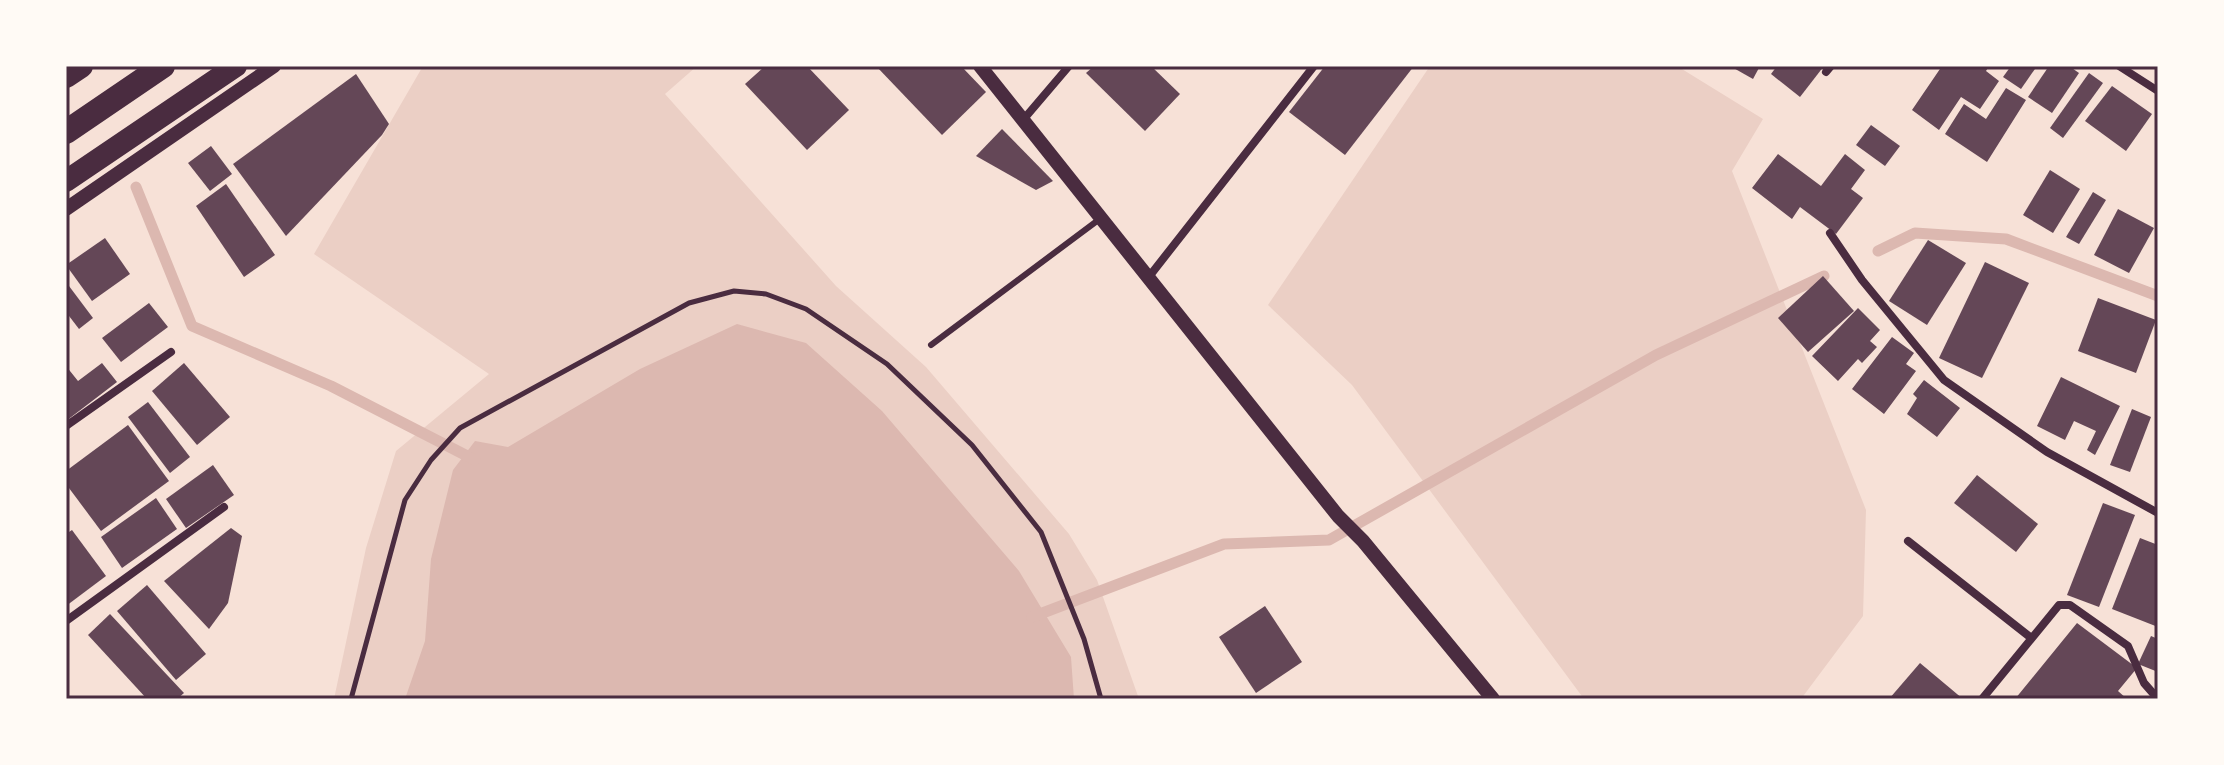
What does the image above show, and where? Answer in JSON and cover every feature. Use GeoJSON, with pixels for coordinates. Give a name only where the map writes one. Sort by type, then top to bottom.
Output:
{"type":"FeatureCollection","features":[{"type":"Feature","properties":{"kind":"highway"},"geometry":{"type":"LineString","coordinates":[[66,76],[81,66]]}},
{"type":"Feature","properties":{"kind":"highway"},"geometry":{"type":"LineString","coordinates":[[66,132],[163,66]]}},
{"type":"Feature","properties":{"kind":"highway"},"geometry":{"type":"LineString","coordinates":[[66,181],[236,66]]}},
{"type":"Feature","properties":{"kind":"street"},"geometry":{"type":"LineString","coordinates":[[66,209],[274,66]]}},
{"type":"Feature","properties":{"kind":"street"},"geometry":{"type":"LineString","coordinates":[[980,66],[1338,516],[1363,541],[1493,699]]}},
{"type":"Feature","properties":{"kind":"street"},"geometry":{"type":"LineString","coordinates":[[1023,120],[1069,66]]}},
{"type":"Feature","properties":{"kind":"street"},"geometry":{"type":"LineString","coordinates":[[1148,278],[1314,66]]}},
{"type":"Feature","properties":{"kind":"street"},"geometry":{"type":"LineString","coordinates":[[2119,66],[2158,91]]}},
{"type":"Feature","properties":{"kind":"street"},"geometry":{"type":"LineString","coordinates":[[1830,233],[1862,280],[1944,380],[2047,452],[2158,513]]}},
{"type":"Feature","properties":{"kind":"street"},"geometry":{"type":"LineString","coordinates":[[66,426],[171,352]]}},
{"type":"Feature","properties":{"kind":"street"},"geometry":{"type":"LineString","coordinates":[[66,621],[224,507]]}},
{"type":"Feature","properties":{"kind":"street"},"geometry":{"type":"LineString","coordinates":[[1908,541],[2030,637]]}},
{"type":"Feature","properties":{"kind":"street"},"geometry":{"type":"LineString","coordinates":[[1982,699],[2059,605],[2070,605],[2128,646],[2144,683],[2158,699]]}},
{"type":"Feature","properties":{"kind":"lane"},"geometry":{"type":"LineString","coordinates":[[931,345],[1101,218]]}},
{"type":"Feature","properties":{"kind":"path"},"geometry":{"type":"LineString","coordinates":[[351,699],[405,500],[435,455],[460,428],[689,303],[734,291],[766,294],[806,309],[887,364],[972,445],[1041,532],[1076,619],[1101,699]]}},
{"type":"Feature","properties":{"kind":"shaded area"},"geometry":{"type":"Polygon","coordinates":[[[423,66],[697,66],[665,94],[836,286],[926,367],[1069,534],[1097,580],[1139,699],[334,699],[366,548],[396,451],[489,374],[314,254],[423,66]]]}},
{"type":"Feature","properties":{"kind":"shaded area"},"geometry":{"type":"Polygon","coordinates":[[[1430,66],[1677,66],[1763,119],[1732,171],[1866,510],[1863,616],[1801,699],[1584,699],[1352,385],[1268,305],[1430,66]]]}},
{"type":"Feature","properties":{"kind":"shaded area"},"geometry":{"type":"Polygon","coordinates":[[[737,324],[806,343],[882,411],[1019,571],[1071,657],[1074,699],[405,699],[425,641],[431,559],[453,470],[475,441],[508,447],[640,369],[737,324]]]}},
{"type":"Feature","properties":{"kind":"building"},"geometry":{"type":"Polygon","coordinates":[[[765,66],[807,66],[849,110],[807,150],[745,84],[765,66]]]}},
{"type":"Feature","properties":{"kind":"building"},"geometry":{"type":"Polygon","coordinates":[[[876,66],[961,66],[986,92],[942,135],[876,66]]]}},
{"type":"Feature","properties":{"kind":"building"},"geometry":{"type":"Polygon","coordinates":[[[1094,66],[1151,66],[1180,94],[1145,131],[1086,73],[1094,66]]]}},
{"type":"Feature","properties":{"kind":"building"},"geometry":{"type":"Polygon","coordinates":[[[1325,66],[1414,66],[1345,155],[1289,112],[1325,66]]]}},
{"type":"Feature","properties":{"kind":"building"},"geometry":{"type":"Polygon","coordinates":[[[1730,66],[1760,66],[1753,79],[1730,66]]]}},
{"type":"Feature","properties":{"kind":"building"},"geometry":{"type":"Polygon","coordinates":[[[1777,66],[1824,66],[1800,97],[1771,74],[1777,66]]]}},
{"type":"Feature","properties":{"kind":"building"},"geometry":{"type":"Polygon","coordinates":[[[1942,66],[1989,66],[1986,71],[1999,81],[1980,109],[1961,97],[1939,130],[1912,110],[1942,66]]]}},
{"type":"Feature","properties":{"kind":"building"},"geometry":{"type":"Polygon","coordinates":[[[2011,66],[2037,66],[2021,89],[2003,77],[2011,66]]]}},
{"type":"Feature","properties":{"kind":"building"},"geometry":{"type":"Polygon","coordinates":[[[2049,66],[2069,66],[2079,73],[2052,113],[2028,97],[2049,66]]]}},
{"type":"Feature","properties":{"kind":"building"},"geometry":{"type":"Polygon","coordinates":[[[2089,73],[2103,83],[2063,138],[2050,128],[2089,73]]]}},
{"type":"Feature","properties":{"kind":"building"},"geometry":{"type":"Polygon","coordinates":[[[356,74],[389,124],[286,236],[233,164],[356,74]]]}},
{"type":"Feature","properties":{"kind":"building"},"geometry":{"type":"Polygon","coordinates":[[[2112,86],[2152,114],[2126,151],[2085,121],[2112,86]]]}},
{"type":"Feature","properties":{"kind":"building"},"geometry":{"type":"Polygon","coordinates":[[[2006,88],[2026,100],[1987,162],[1945,134],[1964,104],[1986,119],[2006,88]]]}},
{"type":"Feature","properties":{"kind":"building"},"geometry":{"type":"Polygon","coordinates":[[[1871,125],[1900,146],[1885,166],[1856,145],[1871,125]]]}},
{"type":"Feature","properties":{"kind":"building"},"geometry":{"type":"Polygon","coordinates":[[[1002,129],[1053,181],[1036,190],[976,156],[1002,129]]]}},
{"type":"Feature","properties":{"kind":"building"},"geometry":{"type":"Polygon","coordinates":[[[211,146],[232,174],[210,191],[188,163],[211,146]]]}},
{"type":"Feature","properties":{"kind":"building"},"geometry":{"type":"Polygon","coordinates":[[[1778,154],[1821,186],[1845,154],[1865,170],[1851,189],[1863,198],[1836,234],[1800,207],[1792,219],[1752,188],[1778,154]]]}},
{"type":"Feature","properties":{"kind":"building"},"geometry":{"type":"Polygon","coordinates":[[[2050,170],[2080,189],[2053,233],[2023,215],[2050,170]]]}},
{"type":"Feature","properties":{"kind":"building"},"geometry":{"type":"Polygon","coordinates":[[[226,184],[275,255],[244,277],[196,206],[226,184]]]}},
{"type":"Feature","properties":{"kind":"building"},"geometry":{"type":"Polygon","coordinates":[[[2093,192],[2106,200],[2079,244],[2066,237],[2093,192]]]}},
{"type":"Feature","properties":{"kind":"building"},"geometry":{"type":"Polygon","coordinates":[[[2118,209],[2154,228],[2129,273],[2094,255],[2118,209]]]}},
{"type":"Feature","properties":{"kind":"building"},"geometry":{"type":"Polygon","coordinates":[[[105,238],[130,274],[92,301],[66,265],[105,238]]]}},
{"type":"Feature","properties":{"kind":"building"},"geometry":{"type":"Polygon","coordinates":[[[1928,240],[1966,263],[1927,325],[1889,301],[1928,240]]]}},
{"type":"Feature","properties":{"kind":"building"},"geometry":{"type":"Polygon","coordinates":[[[1985,262],[2029,283],[1982,378],[1939,358],[1985,262]]]}},
{"type":"Feature","properties":{"kind":"building"},"geometry":{"type":"Polygon","coordinates":[[[1823,276],[1854,311],[1808,352],[1778,318],[1823,276]]]}},
{"type":"Feature","properties":{"kind":"building"},"geometry":{"type":"Polygon","coordinates":[[[66,282],[93,318],[79,329],[66,312],[66,282]]]}},
{"type":"Feature","properties":{"kind":"building"},"geometry":{"type":"Polygon","coordinates":[[[2098,298],[2156,320],[2136,373],[2078,351],[2098,298]]]}},
{"type":"Feature","properties":{"kind":"building"},"geometry":{"type":"Polygon","coordinates":[[[149,303],[168,327],[121,362],[102,338],[149,303]]]}},
{"type":"Feature","properties":{"kind":"building"},"geometry":{"type":"Polygon","coordinates":[[[1858,308],[1880,330],[1870,341],[1877,347],[1862,363],[1858,359],[1838,381],[1812,356],[1858,308]]]}},
{"type":"Feature","properties":{"kind":"building"},"geometry":{"type":"Polygon","coordinates":[[[1892,337],[1914,353],[1906,364],[1916,371],[1884,414],[1852,389],[1892,337]]]}},
{"type":"Feature","properties":{"kind":"building"},"geometry":{"type":"Polygon","coordinates":[[[102,363],[117,382],[66,421],[66,366],[78,381],[102,363]]]}},
{"type":"Feature","properties":{"kind":"building"},"geometry":{"type":"Polygon","coordinates":[[[184,363],[230,417],[197,445],[152,391],[184,363]]]}},
{"type":"Feature","properties":{"kind":"building"},"geometry":{"type":"Polygon","coordinates":[[[2061,377],[2120,406],[2095,455],[2087,450],[2096,431],[2074,421],[2065,440],[2037,426],[2061,377]]]}},
{"type":"Feature","properties":{"kind":"building"},"geometry":{"type":"Polygon","coordinates":[[[1924,380],[1960,408],[1937,437],[1907,414],[1917,398],[1913,394],[1924,380]]]}},
{"type":"Feature","properties":{"kind":"building"},"geometry":{"type":"Polygon","coordinates":[[[148,402],[190,457],[170,473],[128,417],[148,402]]]}},
{"type":"Feature","properties":{"kind":"building"},"geometry":{"type":"Polygon","coordinates":[[[2132,409],[2151,417],[2130,472],[2110,465],[2132,409]]]}},
{"type":"Feature","properties":{"kind":"building"},"geometry":{"type":"Polygon","coordinates":[[[128,425],[169,481],[101,531],[66,484],[66,471],[128,425]]]}},
{"type":"Feature","properties":{"kind":"building"},"geometry":{"type":"Polygon","coordinates":[[[213,465],[234,495],[186,528],[166,499],[213,465]]]}},
{"type":"Feature","properties":{"kind":"building"},"geometry":{"type":"Polygon","coordinates":[[[1977,475],[2038,524],[2016,552],[1954,503],[1977,475]]]}},
{"type":"Feature","properties":{"kind":"building"},"geometry":{"type":"Polygon","coordinates":[[[156,498],[177,529],[122,568],[101,537],[156,498]]]}},
{"type":"Feature","properties":{"kind":"building"},"geometry":{"type":"Polygon","coordinates":[[[2103,503],[2135,515],[2099,607],[2067,595],[2103,503]]]}},
{"type":"Feature","properties":{"kind":"building"},"geometry":{"type":"Polygon","coordinates":[[[231,528],[242,536],[228,603],[209,629],[164,581],[231,528]]]}},
{"type":"Feature","properties":{"kind":"building"},"geometry":{"type":"Polygon","coordinates":[[[72,530],[106,576],[66,606],[66,534],[72,530]]]}},
{"type":"Feature","properties":{"kind":"building"},"geometry":{"type":"Polygon","coordinates":[[[2140,538],[2158,545],[2158,627],[2112,609],[2140,538]]]}},
{"type":"Feature","properties":{"kind":"building"},"geometry":{"type":"Polygon","coordinates":[[[147,585],[206,654],[176,680],[117,611],[147,585]]]}},
{"type":"Feature","properties":{"kind":"building"},"geometry":{"type":"Polygon","coordinates":[[[1265,606],[1302,662],[1256,693],[1219,637],[1265,606]]]}},
{"type":"Feature","properties":{"kind":"building"},"geometry":{"type":"Polygon","coordinates":[[[110,614],[184,693],[177,699],[147,699],[88,635],[110,614]]]}},
{"type":"Feature","properties":{"kind":"building"},"geometry":{"type":"Polygon","coordinates":[[[2077,623],[2137,668],[2118,691],[2127,699],[2015,699],[2077,623]]]}},
{"type":"Feature","properties":{"kind":"building"},"geometry":{"type":"Polygon","coordinates":[[[2151,636],[2158,639],[2158,672],[2138,664],[2151,636]]]}},
{"type":"Feature","properties":{"kind":"building"},"geometry":{"type":"Polygon","coordinates":[[[1920,663],[1963,699],[1889,699],[1920,663]]]}},
{"type":"Feature","properties":{"kind":"waterway"},"geometry":{"type":"LineString","coordinates":[[136,187],[192,326],[331,386],[475,460]]}},
{"type":"Feature","properties":{"kind":"waterway"},"geometry":{"type":"LineString","coordinates":[[1878,251],[1915,233],[2006,239],[2158,296]]}},
{"type":"Feature","properties":{"kind":"waterway"},"geometry":{"type":"LineString","coordinates":[[1032,617],[1224,544],[1329,540],[1656,355],[1824,276]]}}]}
